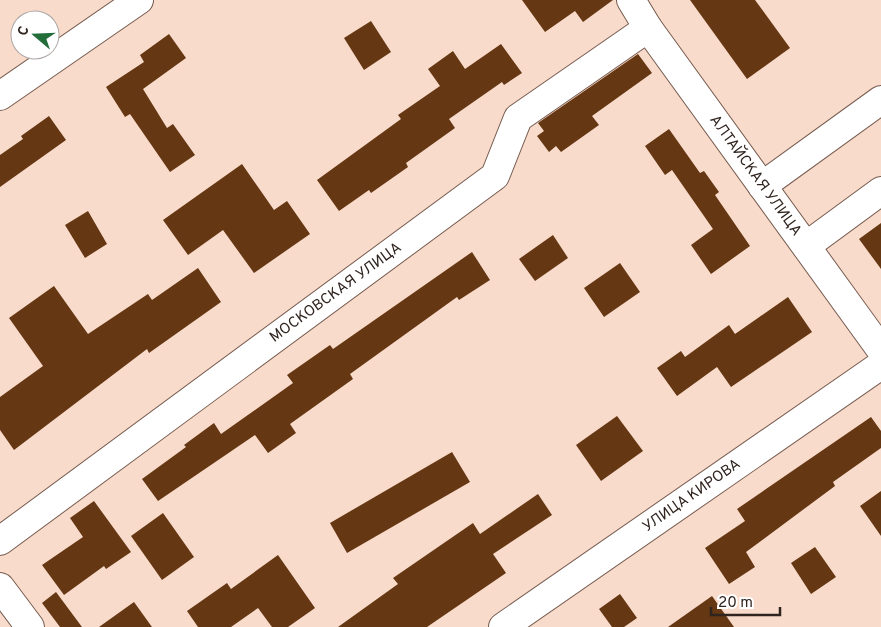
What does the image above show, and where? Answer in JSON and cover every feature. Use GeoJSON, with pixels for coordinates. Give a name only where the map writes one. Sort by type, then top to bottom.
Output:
{"type":"FeatureCollection","features":[{"type":"Feature","properties":{"kind":"street"},"geometry":{"type":"LineString","coordinates":[[0,96],[139,0]]}},
{"type":"Feature","properties":{"kind":"street","name":"АЛТАЙСКАЯ УЛИЦА"},"geometry":{"type":"LineString","coordinates":[[630,0],[648,28],[881,350]]}},
{"type":"Feature","properties":{"kind":"street","name":"МОСКОВСКАЯ УЛИЦА"},"geometry":{"type":"LineString","coordinates":[[0,541],[495,176],[518,118],[648,28]]}},
{"type":"Feature","properties":{"kind":"street"},"geometry":{"type":"LineString","coordinates":[[762,186],[881,100]]}},
{"type":"Feature","properties":{"kind":"street"},"geometry":{"type":"LineString","coordinates":[[806,246],[881,191]]}},
{"type":"Feature","properties":{"kind":"street","name":"УЛИЦА КИРОВА"},"geometry":{"type":"LineString","coordinates":[[503,627],[881,365]]}},
{"type":"Feature","properties":{"kind":"street"},"geometry":{"type":"LineString","coordinates":[[0,587],[30,627]]}},
{"type":"Feature","properties":{"kind":"building"},"geometry":{"type":"Polygon","coordinates":[[[522,0],[613,0],[583,22],[575,11],[545,32],[522,0]]]}},
{"type":"Feature","properties":{"kind":"building"},"geometry":{"type":"Polygon","coordinates":[[[690,0],[755,0],[790,48],[747,79],[690,0]]]}},
{"type":"Feature","properties":{"kind":"building"},"geometry":{"type":"Polygon","coordinates":[[[371,21],[391,52],[364,70],[344,38],[371,21]]]}},
{"type":"Feature","properties":{"kind":"building"},"geometry":{"type":"Polygon","coordinates":[[[169,34],[186,58],[143,89],[167,128],[173,124],[195,155],[170,172],[130,114],[125,117],[106,87],[144,62],[140,55],[169,34]]]}},
{"type":"Feature","properties":{"kind":"building"},"geometry":{"type":"Polygon","coordinates":[[[501,44],[522,73],[504,85],[502,82],[449,119],[455,128],[406,163],[408,167],[371,193],[369,190],[339,211],[317,180],[401,119],[398,115],[440,86],[428,69],[453,51],[465,69],[501,44]]]}},
{"type":"Feature","properties":{"kind":"building"},"geometry":{"type":"Polygon","coordinates":[[[638,54],[652,73],[592,116],[599,125],[561,152],[556,146],[549,152],[537,136],[544,131],[538,123],[638,54]]]}},
{"type":"Feature","properties":{"kind":"building"},"geometry":{"type":"Polygon","coordinates":[[[49,116],[66,140],[0,187],[0,155],[23,139],[21,136],[49,116]]]}},
{"type":"Feature","properties":{"kind":"building"},"geometry":{"type":"Polygon","coordinates":[[[669,129],[700,173],[704,171],[719,192],[715,195],[750,246],[711,274],[691,245],[713,229],[672,170],[665,175],[645,146],[669,129]]]}},
{"type":"Feature","properties":{"kind":"building"},"geometry":{"type":"Polygon","coordinates":[[[242,164],[274,210],[287,201],[310,234],[254,273],[223,230],[188,255],[163,220],[242,164]]]}},
{"type":"Feature","properties":{"kind":"building"},"geometry":{"type":"Polygon","coordinates":[[[88,211],[107,244],[85,258],[65,225],[88,211]]]}},
{"type":"Feature","properties":{"kind":"building"},"geometry":{"type":"Polygon","coordinates":[[[881,223],[881,269],[859,239],[881,223]]]}},
{"type":"Feature","properties":{"kind":"building"},"geometry":{"type":"Polygon","coordinates":[[[553,235],[568,258],[535,281],[519,259],[553,235]]]}},
{"type":"Feature","properties":{"kind":"building"},"geometry":{"type":"Polygon","coordinates":[[[472,252],[490,280],[459,300],[457,297],[350,374],[353,379],[290,424],[296,433],[268,453],[255,435],[158,501],[142,479],[186,447],[184,445],[214,423],[221,434],[293,383],[287,375],[330,345],[333,349],[472,252]]]}},
{"type":"Feature","properties":{"kind":"building"},"geometry":{"type":"Polygon","coordinates":[[[620,263],[640,292],[604,317],[584,288],[620,263]]]}},
{"type":"Feature","properties":{"kind":"building"},"geometry":{"type":"Polygon","coordinates":[[[198,268],[221,302],[149,353],[147,349],[14,450],[0,430],[0,397],[43,366],[9,318],[54,286],[88,334],[148,294],[152,300],[198,268]]]}},
{"type":"Feature","properties":{"kind":"building"},"geometry":{"type":"Polygon","coordinates":[[[788,297],[812,332],[731,387],[717,367],[677,396],[657,368],[681,351],[685,357],[729,325],[735,334],[788,297]]]}},
{"type":"Feature","properties":{"kind":"building"},"geometry":{"type":"Polygon","coordinates":[[[617,416],[643,451],[601,481],[576,445],[617,416]]]}},
{"type":"Feature","properties":{"kind":"building"},"geometry":{"type":"Polygon","coordinates":[[[871,417],[881,431],[881,448],[833,482],[835,486],[746,552],[755,567],[729,584],[705,548],[745,521],[737,509],[871,417]]]}},
{"type":"Feature","properties":{"kind":"building"},"geometry":{"type":"Polygon","coordinates":[[[452,452],[470,482],[347,553],[330,523],[452,452]]]}},
{"type":"Feature","properties":{"kind":"building"},"geometry":{"type":"Polygon","coordinates":[[[881,491],[881,536],[860,506],[881,491]]]}},
{"type":"Feature","properties":{"kind":"building"},"geometry":{"type":"Polygon","coordinates":[[[538,494],[552,515],[493,554],[506,573],[427,627],[338,627],[398,584],[393,578],[473,523],[480,534],[538,494]]]}},
{"type":"Feature","properties":{"kind":"building"},"geometry":{"type":"Polygon","coordinates":[[[94,501],[131,552],[106,569],[104,566],[64,595],[42,565],[83,537],[70,518],[94,501]]]}},
{"type":"Feature","properties":{"kind":"building"},"geometry":{"type":"Polygon","coordinates":[[[163,513],[194,557],[162,580],[131,536],[163,513]]]}},
{"type":"Feature","properties":{"kind":"building"},"geometry":{"type":"Polygon","coordinates":[[[815,547],[836,577],[811,594],[791,563],[815,547]]]}},
{"type":"Feature","properties":{"kind":"building"},"geometry":{"type":"Polygon","coordinates":[[[278,555],[315,608],[288,627],[272,627],[258,608],[231,627],[198,627],[187,611],[227,583],[231,589],[278,555]]]}},
{"type":"Feature","properties":{"kind":"building"},"geometry":{"type":"Polygon","coordinates":[[[56,592],[82,627],[60,627],[42,603],[56,592]]]}},
{"type":"Feature","properties":{"kind":"building"},"geometry":{"type":"Polygon","coordinates":[[[620,594],[637,618],[624,627],[612,627],[599,609],[620,594]]]}},
{"type":"Feature","properties":{"kind":"building"},"geometry":{"type":"Polygon","coordinates":[[[712,596],[734,627],[668,627],[712,596]]]}},
{"type":"Feature","properties":{"kind":"building"},"geometry":{"type":"Polygon","coordinates":[[[134,602],[152,627],[99,627],[134,602]]]}}]}
